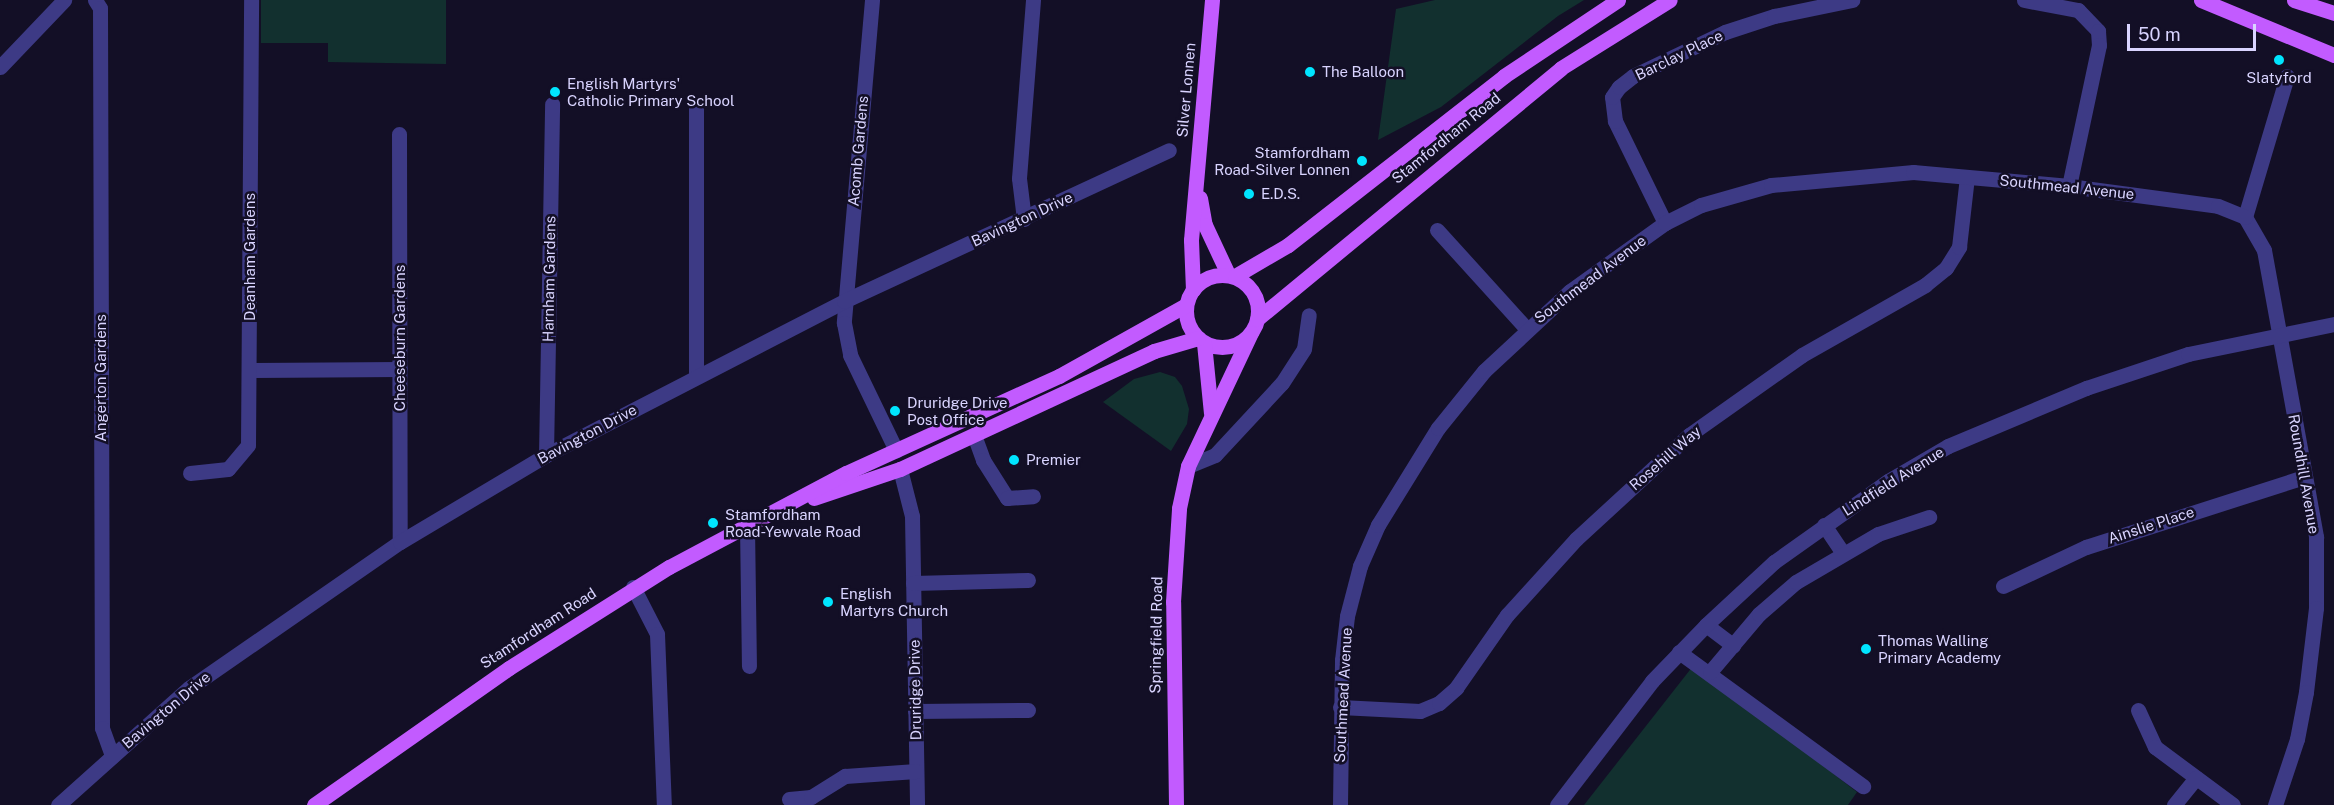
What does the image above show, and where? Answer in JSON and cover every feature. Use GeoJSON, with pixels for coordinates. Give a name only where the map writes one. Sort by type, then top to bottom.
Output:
{"type":"FeatureCollection","features":[{"type":"Feature","properties":{"kind":"main road","name":"Silver Lonnen"},"geometry":{"type":"LineString","coordinates":[[1190,298],[1191,240],[1212,0]]}},
{"type":"Feature","properties":{"kind":"main road","name":"Stamfordham Road"},"geometry":{"type":"LineString","coordinates":[[1231,275],[1288,245],[1504,76],[1618,0]]}},
{"type":"Feature","properties":{"kind":"main road","name":"Stamfordham Road"},"geometry":{"type":"LineString","coordinates":[[1254,326],[1561,68],[1670,0]]}},
{"type":"Feature","properties":{"kind":"main road"},"geometry":{"type":"LineString","coordinates":[[2201,0],[2334,55]]}},
{"type":"Feature","properties":{"kind":"main road"},"geometry":{"type":"LineString","coordinates":[[2294,0],[2334,13]]}},
{"type":"Feature","properties":{"kind":"main road","name":"Silver Lonnen"},"geometry":{"type":"LineString","coordinates":[[1197,183],[1205,225],[1231,275]]}},
{"type":"Feature","properties":{"kind":"main road"},"geometry":{"type":"LineString","coordinates":[[1201,341],[1230,347],[1254,326],[1255,296],[1231,275],[1209,278],[1190,298],[1188,323],[1201,341],[1211,416]]}},
{"type":"Feature","properties":{"kind":"main road","name":"Stamfordham Road"},"geometry":{"type":"LineString","coordinates":[[314,805],[388,750],[633,587],[896,450],[1059,376],[1190,298]]}},
{"type":"Feature","properties":{"kind":"main road","name":"Springfield Road"},"geometry":{"type":"LineString","coordinates":[[1176,805],[1173,603],[1179,508],[1188,466],[1254,326]]}},
{"type":"Feature","properties":{"kind":"main road","name":"Stamfordham Road"},"geometry":{"type":"LineString","coordinates":[[795,503],[849,489],[900,469],[1154,351],[1201,341]]}},
{"type":"Feature","properties":{"kind":"street"},"geometry":{"type":"LineString","coordinates":[[0,67],[64,0]]}},
{"type":"Feature","properties":{"kind":"street","name":"Angerton Gardens"},"geometry":{"type":"LineString","coordinates":[[95,0],[100,8],[102,728],[112,756]]}},
{"type":"Feature","properties":{"kind":"street","name":"Deanham Gardens"},"geometry":{"type":"LineString","coordinates":[[190,472],[228,469],[248,445],[251,0]]}},
{"type":"Feature","properties":{"kind":"street","name":"Acomb Gardens"},"geometry":{"type":"LineString","coordinates":[[872,0],[844,302],[850,355],[896,450]]}},
{"type":"Feature","properties":{"kind":"street"},"geometry":{"type":"LineString","coordinates":[[1024,219],[1019,178],[1034,0]]}},
{"type":"Feature","properties":{"kind":"street","name":"Barclay Place"},"geometry":{"type":"LineString","coordinates":[[1665,223],[1615,121],[1612,97],[1619,87],[1634,76],[1725,32],[1797,10],[1852,0]]}},
{"type":"Feature","properties":{"kind":"street"},"geometry":{"type":"LineString","coordinates":[[2024,0],[2078,10],[2098,31],[2099,45],[2069,186]]}},
{"type":"Feature","properties":{"kind":"street"},"geometry":{"type":"LineString","coordinates":[[2245,217],[2287,76]]}},
{"type":"Feature","properties":{"kind":"street","name":"Harnham Gardens"},"geometry":{"type":"LineString","coordinates":[[546,455],[552,104]]}},
{"type":"Feature","properties":{"kind":"street"},"geometry":{"type":"LineString","coordinates":[[696,104],[696,375]]}},
{"type":"Feature","properties":{"kind":"street","name":"Cheeseburn Gardens"},"geometry":{"type":"LineString","coordinates":[[399,134],[400,542]]}},
{"type":"Feature","properties":{"kind":"street","name":"Bavington Drive"},"geometry":{"type":"LineString","coordinates":[[58,805],[189,688],[400,542],[546,455],[696,375],[844,302],[1169,150]]}},
{"type":"Feature","properties":{"kind":"street","name":"Southmead Avenue"},"geometry":{"type":"LineString","coordinates":[[1340,805],[1340,707],[1347,616],[1360,566],[1378,525],[1438,428],[1484,371],[1526,328],[1618,254],[1665,223],[1701,205],[1772,185],[1832,176],[1913,172],[2069,186],[2218,206],[2245,217]]}},
{"type":"Feature","properties":{"kind":"street","name":"Rosehill Way"},"geometry":{"type":"LineString","coordinates":[[1340,707],[1420,711],[1439,704],[1456,688],[1507,615],[1576,539],[1689,435],[1802,355],[1925,285],[1946,268],[1959,247],[1967,177]]}},
{"type":"Feature","properties":{"kind":"street","name":"Roundhill Avenue"},"geometry":{"type":"LineString","coordinates":[[2245,217],[2264,250],[2316,537],[2316,608],[2297,739],[2275,805]]}},
{"type":"Feature","properties":{"kind":"street"},"geometry":{"type":"LineString","coordinates":[[1437,231],[1526,328]]}},
{"type":"Feature","properties":{"kind":"street"},"geometry":{"type":"LineString","coordinates":[[1188,466],[1215,455],[1282,383],[1304,349],[1309,315]]}},
{"type":"Feature","properties":{"kind":"street","name":"Lindfield Avenue"},"geometry":{"type":"LineString","coordinates":[[1557,805],[1646,688],[1706,625],[1774,562],[1824,525],[1948,446],[2026,410],[2188,354],[2334,324]]}},
{"type":"Feature","properties":{"kind":"street"},"geometry":{"type":"LineString","coordinates":[[250,370],[400,369]]}},
{"type":"Feature","properties":{"kind":"street"},"geometry":{"type":"LineString","coordinates":[[974,435],[983,460],[1007,498],[1033,496]]}},
{"type":"Feature","properties":{"kind":"street","name":"Druridge Drive"},"geometry":{"type":"LineString","coordinates":[[900,469],[912,516],[917,805]]}},
{"type":"Feature","properties":{"kind":"street","name":"Ainslie Place"},"geometry":{"type":"LineString","coordinates":[[2003,586],[2086,547],[2304,477]]}},
{"type":"Feature","properties":{"kind":"street"},"geometry":{"type":"LineString","coordinates":[[1710,672],[1759,614],[1796,582],[1878,534],[1929,517]]}},
{"type":"Feature","properties":{"kind":"street"},"geometry":{"type":"LineString","coordinates":[[1824,525],[1843,553]]}},
{"type":"Feature","properties":{"kind":"street"},"geometry":{"type":"LineString","coordinates":[[747,526],[749,666]]}},
{"type":"Feature","properties":{"kind":"street"},"geometry":{"type":"LineString","coordinates":[[913,583],[1028,580]]}},
{"type":"Feature","properties":{"kind":"street"},"geometry":{"type":"LineString","coordinates":[[633,587],[657,634],[664,805]]}},
{"type":"Feature","properties":{"kind":"street"},"geometry":{"type":"LineString","coordinates":[[1706,625],[1733,645]]}},
{"type":"Feature","properties":{"kind":"street"},"geometry":{"type":"LineString","coordinates":[[1679,652],[1710,672],[1863,786]]}},
{"type":"Feature","properties":{"kind":"street"},"geometry":{"type":"LineString","coordinates":[[915,711],[1028,710]]}},
{"type":"Feature","properties":{"kind":"street"},"geometry":{"type":"LineString","coordinates":[[2138,710],[2155,747],[2233,805]]}},
{"type":"Feature","properties":{"kind":"street"},"geometry":{"type":"LineString","coordinates":[[789,800],[811,797],[845,776],[916,771]]}},
{"type":"Feature","properties":{"kind":"street"},"geometry":{"type":"LineString","coordinates":[[2174,805],[2196,778]]}},
{"type":"Feature","properties":{"kind":"green space"},"geometry":{"type":"Polygon","coordinates":[[[261,0],[446,0],[446,64],[328,62],[328,43],[261,43],[261,0]]]}},
{"type":"Feature","properties":{"kind":"green space"},"geometry":{"type":"Polygon","coordinates":[[[1435,0],[1584,0],[1558,16],[1441,107],[1378,140],[1396,9],[1435,0]]]}},
{"type":"Feature","properties":{"kind":"green space"},"geometry":{"type":"Polygon","coordinates":[[[1160,372],[1175,377],[1182,386],[1189,409],[1187,424],[1171,451],[1103,402],[1134,379],[1160,372]]]}},
{"type":"Feature","properties":{"kind":"green space"},"geometry":{"type":"Polygon","coordinates":[[[1693,666],[1857,792],[1848,805],[1584,805],[1693,666]]]}},
{"type":"Feature","properties":{"kind":"place","name":"Slatyford"},"geometry":{"type":"Point","coordinates":[2279,60]}},
{"type":"Feature","properties":{"kind":"place","name":"The Balloon"},"geometry":{"type":"Point","coordinates":[1310,72]}},
{"type":"Feature","properties":{"kind":"place","name":"English Martyrs' Catholic Primary School"},"geometry":{"type":"Point","coordinates":[555,92]}},
{"type":"Feature","properties":{"kind":"place","name":"Stamfordham Road-Silver Lonnen"},"geometry":{"type":"Point","coordinates":[1362,161]}},
{"type":"Feature","properties":{"kind":"place","name":"E.D.S."},"geometry":{"type":"Point","coordinates":[1249,194]}},
{"type":"Feature","properties":{"kind":"place","name":"Druridge Drive Post Office"},"geometry":{"type":"Point","coordinates":[895,411]}},
{"type":"Feature","properties":{"kind":"place","name":"Premier"},"geometry":{"type":"Point","coordinates":[1014,460]}},
{"type":"Feature","properties":{"kind":"place","name":"Stamfordham Road-Yewvale Road"},"geometry":{"type":"Point","coordinates":[713,523]}},
{"type":"Feature","properties":{"kind":"place","name":"English Martyrs Church"},"geometry":{"type":"Point","coordinates":[828,602]}},
{"type":"Feature","properties":{"kind":"place","name":"Thomas Walling Primary Academy"},"geometry":{"type":"Point","coordinates":[1866,649]}}]}
